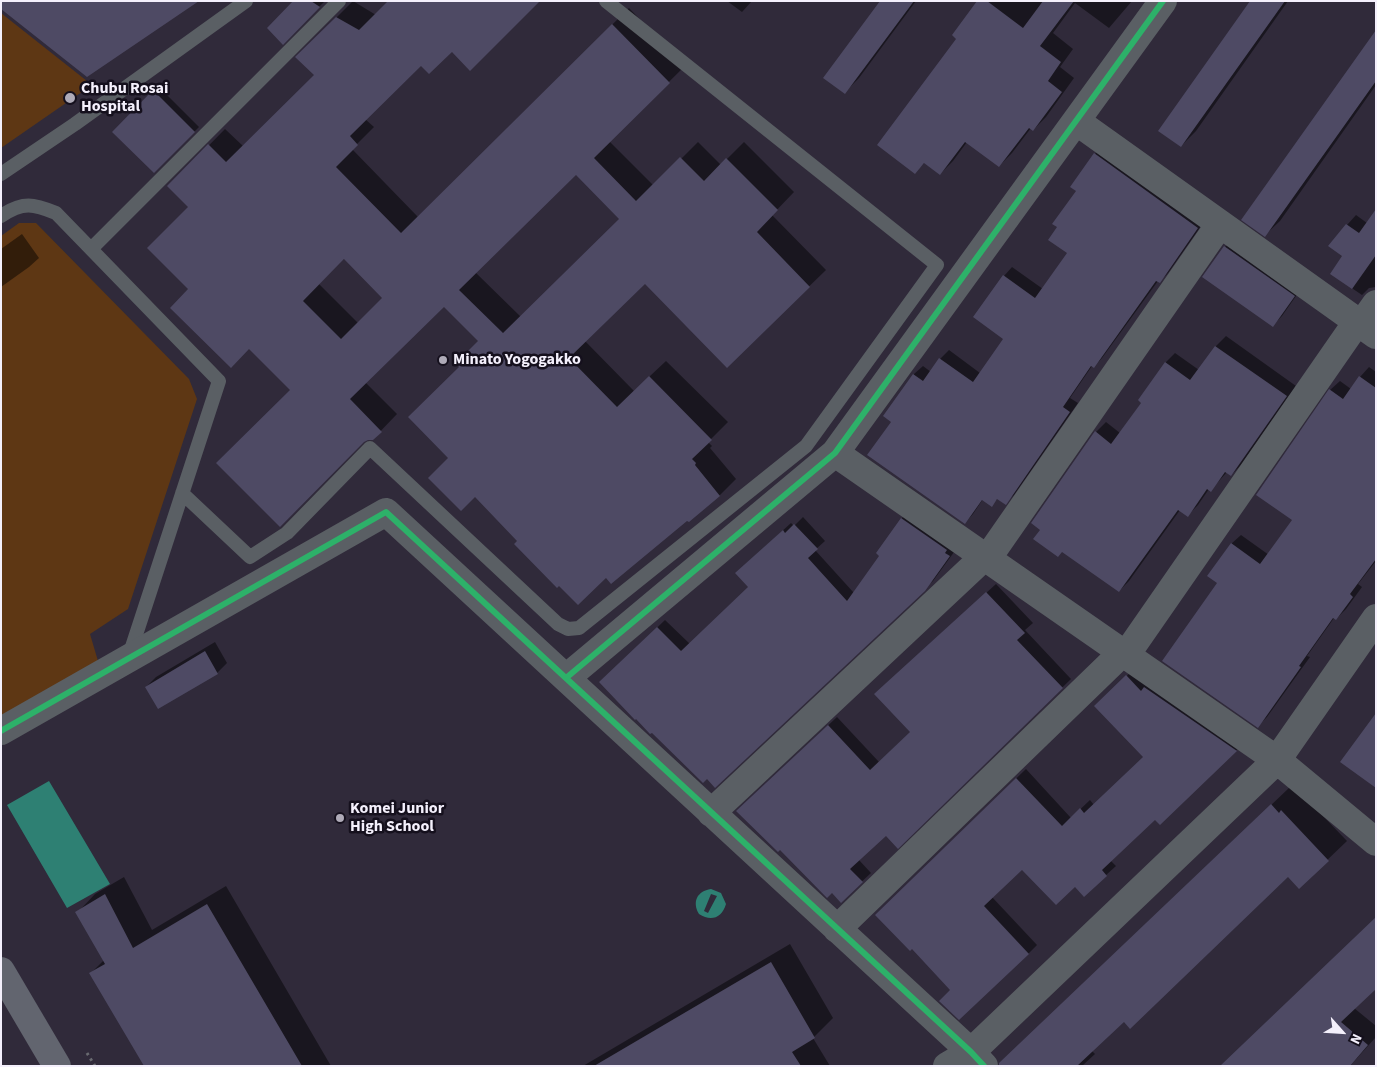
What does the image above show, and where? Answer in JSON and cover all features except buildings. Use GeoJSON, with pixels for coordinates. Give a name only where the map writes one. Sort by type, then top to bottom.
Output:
{"type":"FeatureCollection","features":[{"type":"Feature","properties":{"kind":"highway"},"geometry":{"type":"LineString","coordinates":[[1,971],[57,1066]]}},
{"type":"Feature","properties":{"kind":"street"},"geometry":{"type":"LineString","coordinates":[[566,678],[835,453],[1163,1]]}},
{"type":"Feature","properties":{"kind":"street"},"geometry":{"type":"LineString","coordinates":[[837,929],[1124,654],[1367,321],[1220,224],[1076,121]]}},
{"type":"Feature","properties":{"kind":"street"},"geometry":{"type":"LineString","coordinates":[[712,813],[986,558],[1220,224]]}},
{"type":"Feature","properties":{"kind":"street"},"geometry":{"type":"LineString","coordinates":[[835,453],[1277,760],[1376,842]]}},
{"type":"Feature","properties":{"kind":"street"},"geometry":{"type":"LineString","coordinates":[[1,731],[386,512],[977,1059]]}},
{"type":"Feature","properties":{"kind":"street"},"geometry":{"type":"LineString","coordinates":[[947,1066],[977,1059],[1277,760],[1376,618]]}},
{"type":"Feature","properties":{"kind":"lane"},"geometry":{"type":"LineString","coordinates":[[1,174],[75,124],[246,1]]}},
{"type":"Feature","properties":{"kind":"lane"},"geometry":{"type":"LineString","coordinates":[[91,248],[338,1]]}},
{"type":"Feature","properties":{"kind":"lane"},"geometry":{"type":"LineString","coordinates":[[182,493],[250,557],[288,533],[370,448],[558,624],[568,629],[579,628],[806,446],[937,266],[606,1]]}},
{"type":"Feature","properties":{"kind":"lane"},"geometry":{"type":"LineString","coordinates":[[1,216],[12,208],[34,204],[56,213],[219,381],[128,659]]}},
{"type":"Feature","properties":{"kind":"path"},"geometry":{"type":"LineString","coordinates":[[88,1053],[95,1066]]}},
{"type":"Feature","properties":{"kind":"shaded area"},"geometry":{"type":"Polygon","coordinates":[[[1,13],[92,85],[1,148],[1,13]]]}},
{"type":"Feature","properties":{"kind":"shaded area"},"geometry":{"type":"Polygon","coordinates":[[[19,223],[36,223],[189,379],[197,399],[128,609],[90,634],[98,661],[1,718],[1,236],[19,223]]]}},
{"type":"Feature","properties":{"kind":"shaded area"},"geometry":{"type":"Polygon","coordinates":[[[49,781],[110,884],[67,908],[7,805],[49,781]]]}},
{"type":"Feature","properties":{"kind":"shaded area"},"geometry":{"type":"Polygon","coordinates":[[[711,889],[721,893],[726,904],[722,913],[716,917],[708,918],[699,914],[697,910],[697,898],[706,890],[711,889]],[[711,894],[704,911],[708,913],[717,896],[711,894]]]}},
{"type":"Feature","properties":{"kind":"cycle path"},"geometry":{"type":"LineString","coordinates":[[566,678],[835,453],[1163,1]]}},
{"type":"Feature","properties":{"kind":"cycle path"},"geometry":{"type":"LineString","coordinates":[[1,731],[386,512],[984,1066]]}},
{"type":"Feature","properties":{"kind":"place","name":"Chubu Rosai Hospital"},"geometry":{"type":"Point","coordinates":[70,98]}},
{"type":"Feature","properties":{"kind":"place","name":"Minato Yogogakko"},"geometry":{"type":"Point","coordinates":[443,360]}},
{"type":"Feature","properties":{"kind":"place","name":"Komei Junior High School"},"geometry":{"type":"Point","coordinates":[340,818]}}]}
